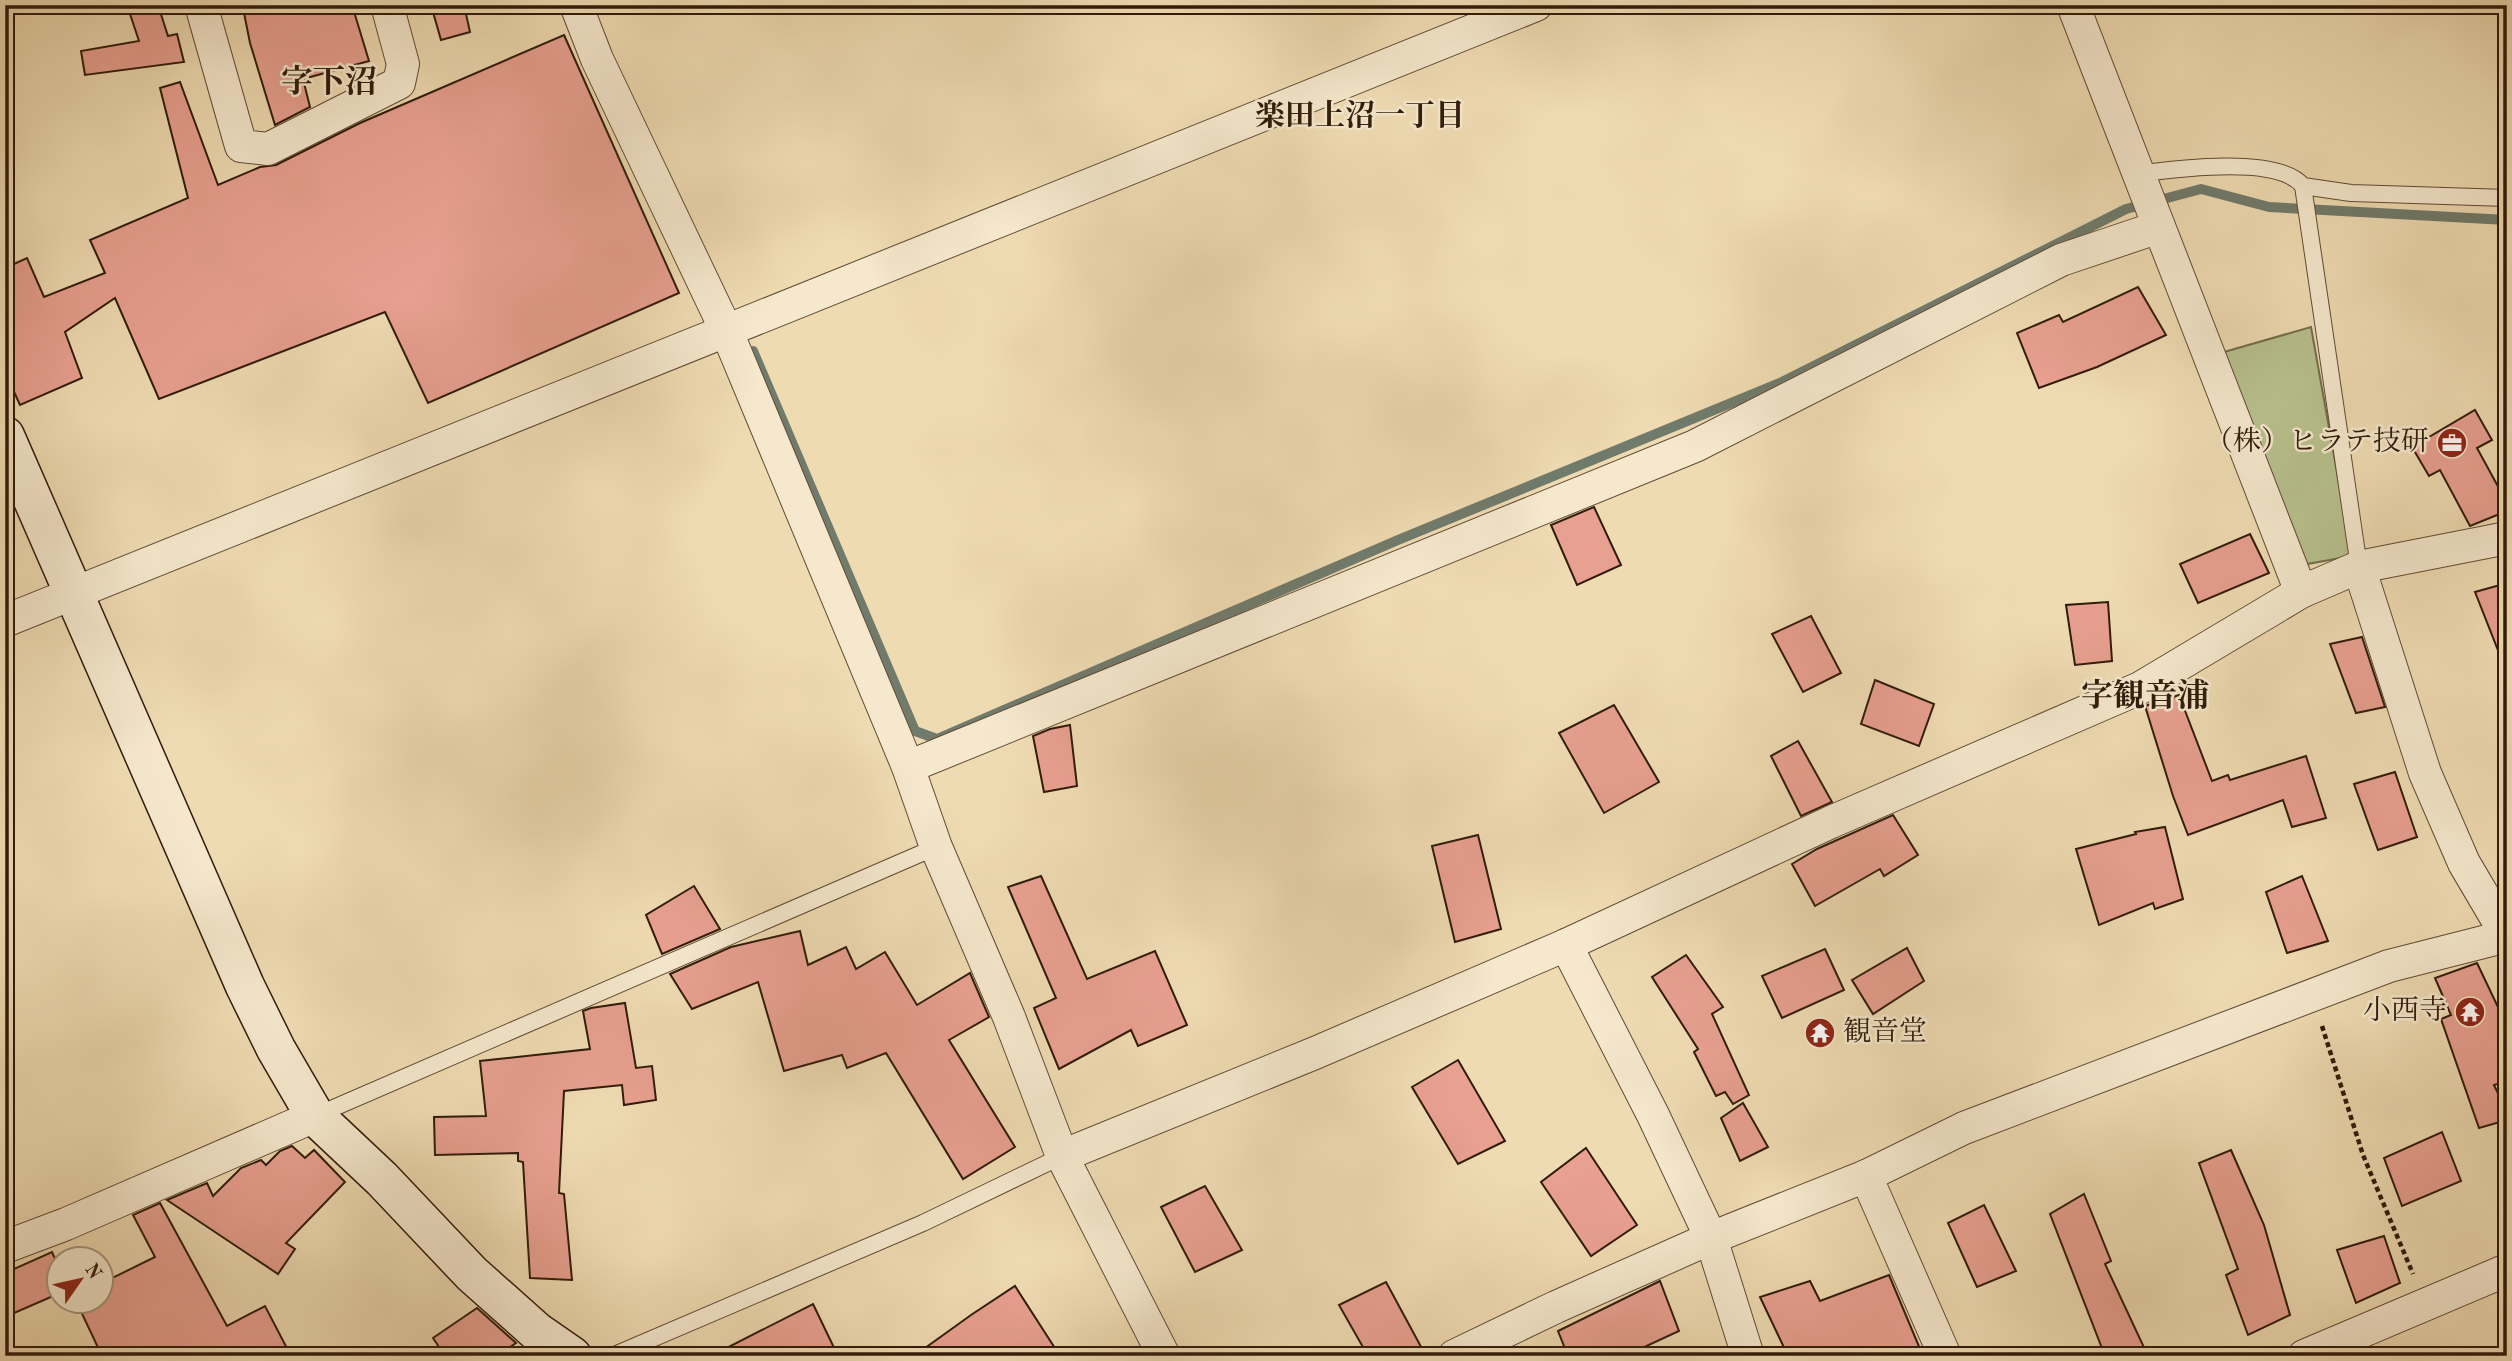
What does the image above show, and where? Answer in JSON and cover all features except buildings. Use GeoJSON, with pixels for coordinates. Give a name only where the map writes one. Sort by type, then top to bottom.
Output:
{"type":"FeatureCollection","features":[{"type":"Feature","properties":{"kind":"street"},"geometry":{"type":"LineString","coordinates":[[201,5],[241,146],[268,149],[399,83],[403,64],[387,5]]}},
{"type":"Feature","properties":{"kind":"street"},"geometry":{"type":"LineString","coordinates":[[576,5],[597,59],[727,332],[908,767],[936,847],[1009,1017],[1062,1156],[1164,1356]]}},
{"type":"Feature","properties":{"kind":"street"},"geometry":{"type":"LineString","coordinates":[[5,621],[1536,5]]}},
{"type":"Feature","properties":{"kind":"street"},"geometry":{"type":"LineString","coordinates":[[2073,5],[2301,592]]}},
{"type":"Feature","properties":{"kind":"street"},"geometry":{"type":"LineString","coordinates":[[908,767],[1695,446],[2061,260],[2159,227]]}},
{"type":"Feature","properties":{"kind":"street"},"geometry":{"type":"LineString","coordinates":[[5,436],[244,986],[276,1049],[315,1116],[382,1179],[472,1274],[536,1331],[572,1356]]}},
{"type":"Feature","properties":{"kind":"street"},"geometry":{"type":"LineString","coordinates":[[1062,1156],[1315,1053],[1566,944],[1831,822],[2140,688],[2301,592],[2360,567],[2507,538]]}},
{"type":"Feature","properties":{"kind":"street"},"geometry":{"type":"LineString","coordinates":[[1454,1356],[1711,1238],[1866,1176],[1964,1128],[2389,966],[2507,936],[2464,863],[2425,773],[2360,567]]}},
{"type":"Feature","properties":{"kind":"street"},"geometry":{"type":"LineString","coordinates":[[1566,944],[1653,1115],[1711,1238],[1748,1356]]}},
{"type":"Feature","properties":{"kind":"street"},"geometry":{"type":"LineString","coordinates":[[5,1247],[66,1224],[315,1116]]}},
{"type":"Feature","properties":{"kind":"street"},"geometry":{"type":"LineString","coordinates":[[1866,1176],[1945,1356]]}},
{"type":"Feature","properties":{"kind":"street"},"geometry":{"type":"LineString","coordinates":[[2304,1356],[2507,1270]]}},
{"type":"Feature","properties":{"kind":"lane"},"geometry":{"type":"LineString","coordinates":[[2138,174],[2203,165],[2263,169],[2297,178],[2303,186],[2360,567]]}},
{"type":"Feature","properties":{"kind":"lane"},"geometry":{"type":"LineString","coordinates":[[2303,186],[2351,192],[2507,198]]}},
{"type":"Feature","properties":{"kind":"lane"},"geometry":{"type":"LineString","coordinates":[[315,1116],[936,847]]}},
{"type":"Feature","properties":{"kind":"lane"},"geometry":{"type":"LineString","coordinates":[[612,1356],[923,1223],[1062,1156]]}},
{"type":"Feature","properties":{"kind":"path"},"geometry":{"type":"LineString","coordinates":[[2313,995],[2363,1155],[2426,1304]]}},
{"type":"Feature","properties":{"kind":"green space"},"geometry":{"type":"Polygon","coordinates":[[[2311,327],[2352,556],[2307,564],[2224,352],[2311,327]]]}},
{"type":"Feature","properties":{"kind":"waterway"},"geometry":{"type":"LineString","coordinates":[[753,351],[915,731],[937,739],[1398,540],[1782,382],[2126,209],[2201,189],[2269,207],[2507,220]]}},
{"type":"Feature","properties":{"kind":"place","name":"（株）ヒラテ技研"},"geometry":{"type":"Point","coordinates":[2452,443]}},
{"type":"Feature","properties":{"kind":"place","name":"小西寺"},"geometry":{"type":"Point","coordinates":[2470,1012]}},
{"type":"Feature","properties":{"kind":"place","name":"観音堂"},"geometry":{"type":"Point","coordinates":[1820,1033]}},
{"type":"Feature","properties":{"kind":"district","name":"字下沼"},"geometry":{"type":"Point","coordinates":[329,84]}},
{"type":"Feature","properties":{"kind":"district","name":"楽田上沼一丁目"},"geometry":{"type":"Point","coordinates":[1360,117]}},
{"type":"Feature","properties":{"kind":"district","name":"字観音浦"},"geometry":{"type":"Point","coordinates":[2145,698]}}]}
